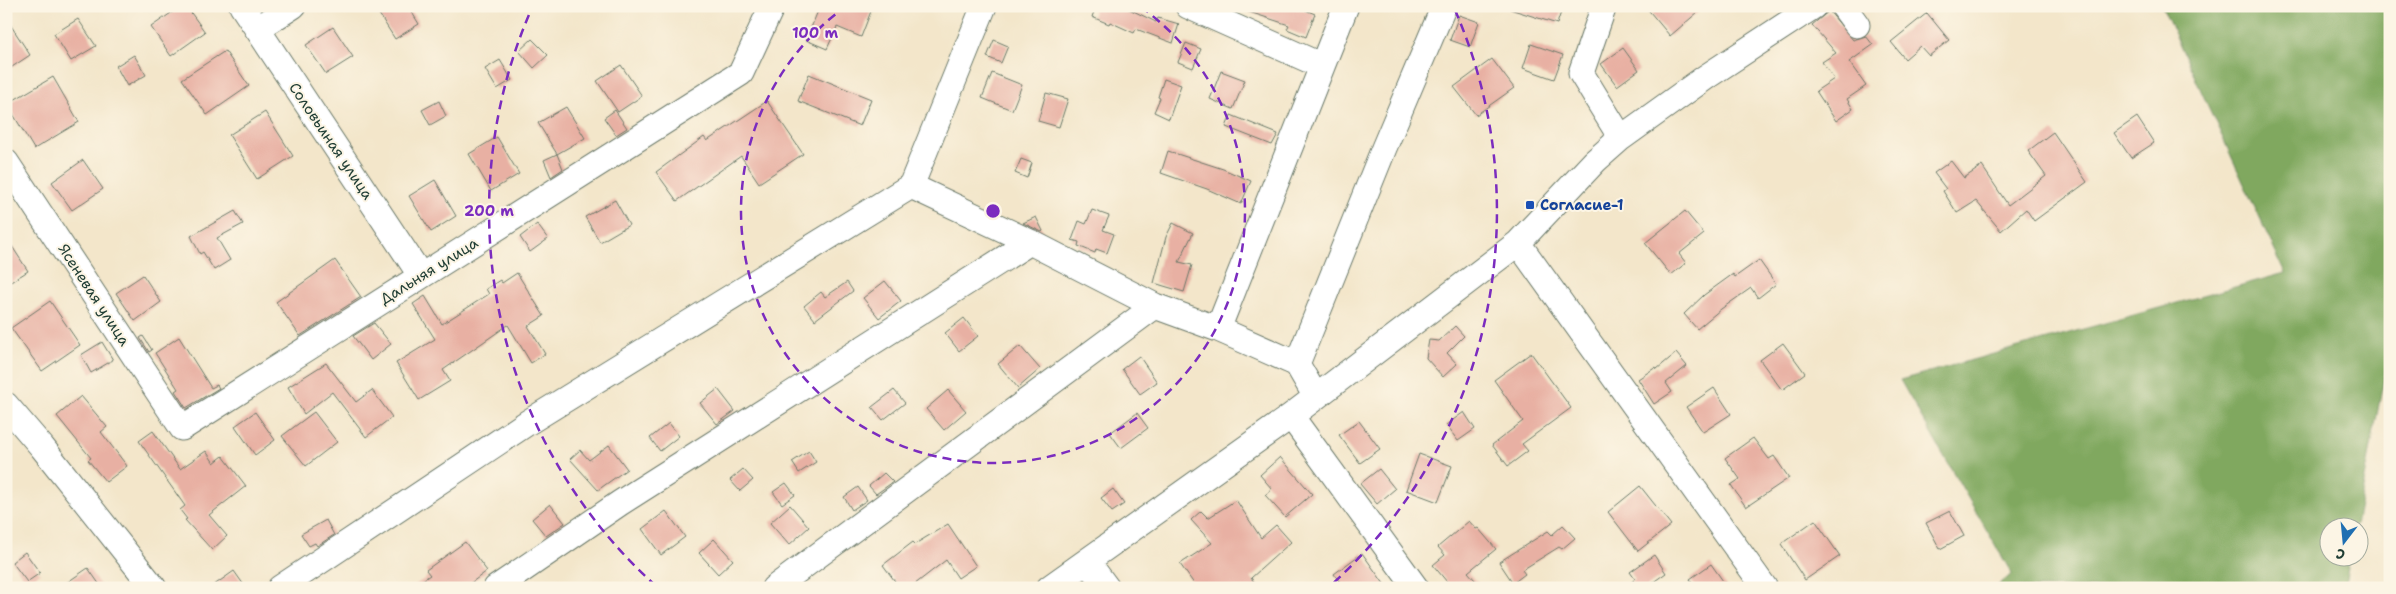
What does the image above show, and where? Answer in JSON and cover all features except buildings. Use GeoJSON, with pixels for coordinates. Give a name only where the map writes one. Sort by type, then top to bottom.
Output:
{"type":"FeatureCollection","features":[{"type":"Feature","properties":{"kind":"street","name":"Соловьиная улица"},"geometry":{"type":"LineString","coordinates":[[242,6],[421,276]]}},
{"type":"Feature","properties":{"kind":"street"},"geometry":{"type":"LineString","coordinates":[[257,29],[293,6]]}},
{"type":"Feature","properties":{"kind":"street","name":"Дальняя улица"},"geometry":{"type":"LineString","coordinates":[[182,428],[742,73],[772,6]]}},
{"type":"Feature","properties":{"kind":"street"},"geometry":{"type":"LineString","coordinates":[[280,588],[527,423],[912,186],[984,6]]}},
{"type":"Feature","properties":{"kind":"street"},"geometry":{"type":"LineString","coordinates":[[1188,6],[1322,66]]}},
{"type":"Feature","properties":{"kind":"street"},"geometry":{"type":"LineString","coordinates":[[1218,329],[1346,6]]}},
{"type":"Feature","properties":{"kind":"street"},"geometry":{"type":"LineString","coordinates":[[1297,364],[1384,148],[1444,6]]}},
{"type":"Feature","properties":{"kind":"street"},"geometry":{"type":"LineString","coordinates":[[1604,6],[1581,73],[1621,138]]}},
{"type":"Feature","properties":{"kind":"street"},"geometry":{"type":"LineString","coordinates":[[1049,588],[1291,416],[1518,243],[1595,161],[1621,138],[1706,77],[1814,6]]}},
{"type":"Feature","properties":{"kind":"street","name":"Ясеневая улица"},"geometry":{"type":"LineString","coordinates":[[6,162],[182,428]]}},
{"type":"Feature","properties":{"kind":"street"},"geometry":{"type":"LineString","coordinates":[[912,186],[1030,242],[1155,306],[1218,329],[1297,364],[1316,397]]}},
{"type":"Feature","properties":{"kind":"street"},"geometry":{"type":"LineString","coordinates":[[496,588],[628,498],[1030,242]]}},
{"type":"Feature","properties":{"kind":"street"},"geometry":{"type":"LineString","coordinates":[[1518,243],[1765,588]]}},
{"type":"Feature","properties":{"kind":"street"},"geometry":{"type":"LineString","coordinates":[[774,588],[1155,306]]}},
{"type":"Feature","properties":{"kind":"street"},"geometry":{"type":"LineString","coordinates":[[6,405],[154,588]]}},
{"type":"Feature","properties":{"kind":"street"},"geometry":{"type":"LineString","coordinates":[[1291,416],[1416,588]]}},
{"type":"Feature","properties":{"kind":"street"},"geometry":{"type":"LineString","coordinates":[[1087,561],[1107,588]]}},
{"type":"Feature","properties":{"kind":"green space"},"geometry":{"type":"Polygon","coordinates":[[[2162,6],[2390,6],[2390,346],[2358,516],[2318,516],[2318,566],[2348,566],[2344,588],[1995,588],[2012,574],[1900,380],[2285,273],[2162,6]]]}},
{"type":"Feature","properties":{"kind":"place","name":"Согласие-1"},"geometry":{"type":"Point","coordinates":[1530,205]}}]}
